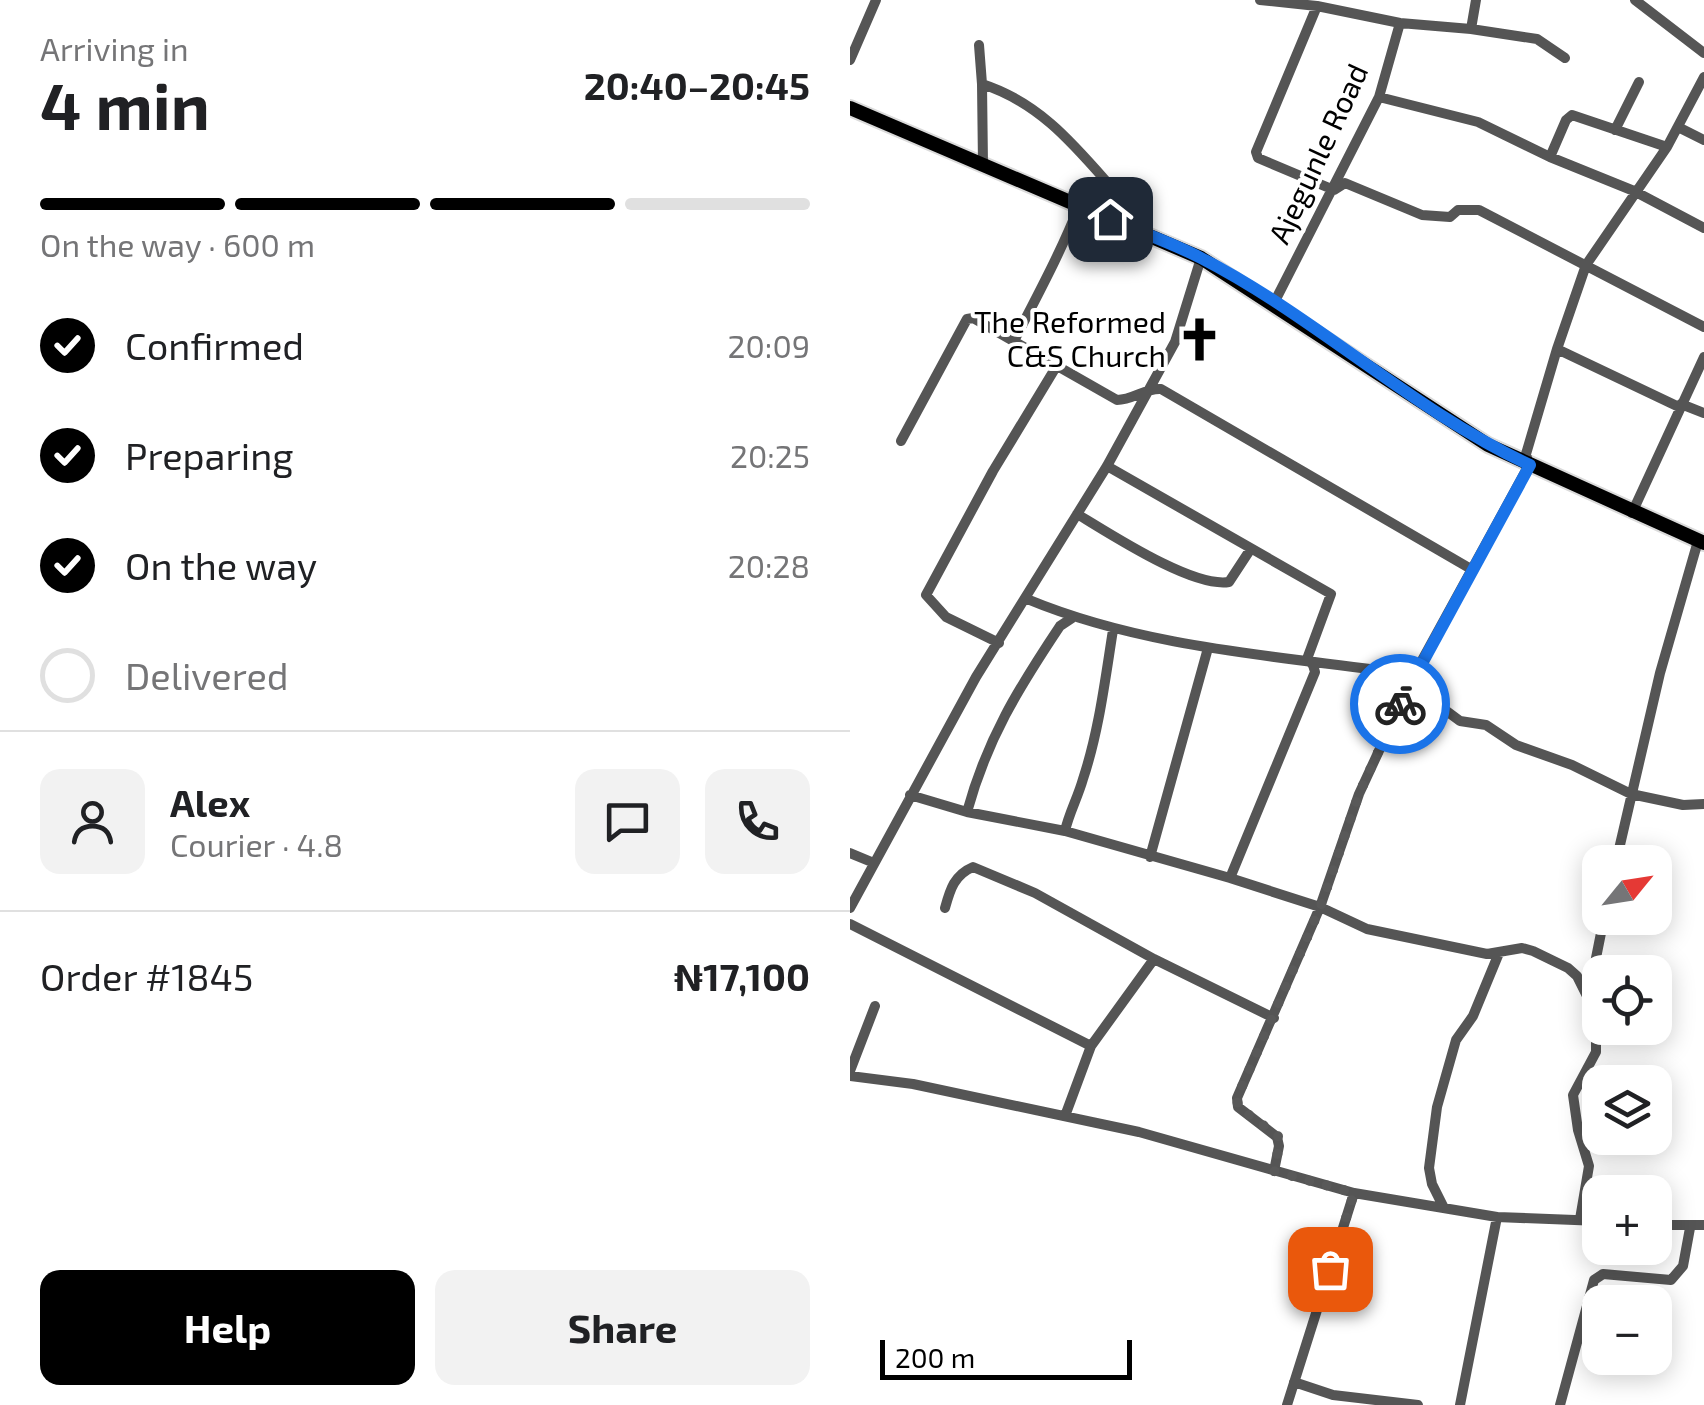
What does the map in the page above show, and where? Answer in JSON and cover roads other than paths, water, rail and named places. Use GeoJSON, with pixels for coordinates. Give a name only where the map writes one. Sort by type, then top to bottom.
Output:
{"type":"FeatureCollection","features":[{"type":"Feature","properties":{"kind":"highway"},"geometry":{"type":"LineString","coordinates":[[850,108],[1201,258],[1465,432],[1701,542]]}},
{"type":"Feature","properties":{"kind":"street"},"geometry":{"type":"LineString","coordinates":[[850,60],[876,0]]}},
{"type":"Feature","properties":{"kind":"street"},"geometry":{"type":"LineString","coordinates":[[1260,0],[1317,6],[1400,23],[1538,39],[1565,58]]}},
{"type":"Feature","properties":{"kind":"street"},"geometry":{"type":"LineString","coordinates":[[1471,29],[1476,0]]}},
{"type":"Feature","properties":{"kind":"street"},"geometry":{"type":"LineString","coordinates":[[1635,0],[1704,53]]}},
{"type":"Feature","properties":{"kind":"street"},"geometry":{"type":"LineString","coordinates":[[1317,6],[1256,152],[1258,158],[1334,190],[1345,183],[1422,215],[1450,217],[1458,210],[1478,210],[1704,327]]}},
{"type":"Feature","properties":{"kind":"street","name":"Ajegunle Road"},"geometry":{"type":"LineString","coordinates":[[1274,303],[1379,96],[1400,23]]}},
{"type":"Feature","properties":{"kind":"street"},"geometry":{"type":"LineString","coordinates":[[979,44],[983,164]]}},
{"type":"Feature","properties":{"kind":"street"},"geometry":{"type":"LineString","coordinates":[[1274,1171],[1278,1136],[1238,1107],[1237,1098],[1320,908],[1359,794],[1412,680],[1530,465],[1526,454],[1556,349],[1586,265],[1668,147],[1704,77]]}},
{"type":"Feature","properties":{"kind":"street"},"geometry":{"type":"LineString","coordinates":[[1616,130],[1639,82]]}},
{"type":"Feature","properties":{"kind":"street"},"geometry":{"type":"LineString","coordinates":[[982,84],[1009,92],[1036,109],[1069,137],[1121,198]]}},
{"type":"Feature","properties":{"kind":"street"},"geometry":{"type":"LineString","coordinates":[[1379,96],[1466,118],[1634,191],[1704,228]]}},
{"type":"Feature","properties":{"kind":"street"},"geometry":{"type":"LineString","coordinates":[[1550,157],[1568,116],[1572,115],[1668,147]]}},
{"type":"Feature","properties":{"kind":"street"},"geometry":{"type":"LineString","coordinates":[[1678,127],[1704,140]]}},
{"type":"Feature","properties":{"kind":"street"},"geometry":{"type":"LineString","coordinates":[[1014,341],[1054,257],[1064,245],[1079,206]]}},
{"type":"Feature","properties":{"kind":"street"},"geometry":{"type":"LineString","coordinates":[[850,908],[910,794],[1107,466],[1176,342],[1201,258]]}},
{"type":"Feature","properties":{"kind":"street"},"geometry":{"type":"LineString","coordinates":[[901,441],[967,319],[972,318],[1117,400],[1161,389],[1471,569]]}},
{"type":"Feature","properties":{"kind":"street"},"geometry":{"type":"LineString","coordinates":[[1556,349],[1678,407],[1681,404],[1704,413]]}},
{"type":"Feature","properties":{"kind":"street"},"geometry":{"type":"LineString","coordinates":[[1632,513],[1704,356]]}},
{"type":"Feature","properties":{"kind":"street"},"geometry":{"type":"LineString","coordinates":[[998,643],[946,617],[926,595],[993,471],[1056,367]]}},
{"type":"Feature","properties":{"kind":"street"},"geometry":{"type":"LineString","coordinates":[[1107,466],[1331,594],[1306,659]]}},
{"type":"Feature","properties":{"kind":"street"},"geometry":{"type":"LineString","coordinates":[[1077,514],[1160,564],[1218,583],[1229,582],[1250,550]]}},
{"type":"Feature","properties":{"kind":"street"},"geometry":{"type":"LineString","coordinates":[[1620,845],[1660,673],[1701,542]]}},
{"type":"Feature","properties":{"kind":"street"},"geometry":{"type":"LineString","coordinates":[[1027,599],[1113,630],[1208,648],[1306,659],[1412,680],[1460,721],[1486,725],[1516,745],[1572,765],[1631,794],[1683,805],[1704,804]]}},
{"type":"Feature","properties":{"kind":"street"},"geometry":{"type":"LineString","coordinates":[[966,812],[980,763],[1005,710],[1060,626],[1072,618]]}},
{"type":"Feature","properties":{"kind":"street"},"geometry":{"type":"LineString","coordinates":[[1065,832],[1096,730],[1113,630]]}},
{"type":"Feature","properties":{"kind":"street"},"geometry":{"type":"LineString","coordinates":[[1150,856],[1208,648]]}},
{"type":"Feature","properties":{"kind":"street"},"geometry":{"type":"LineString","coordinates":[[1230,878],[1315,672],[1306,659]]}},
{"type":"Feature","properties":{"kind":"street"},"geometry":{"type":"LineString","coordinates":[[910,794],[966,812],[1065,832],[1230,878],[1320,908],[1368,929],[1473,952],[1522,948],[1559,962],[1577,976],[1582,986]]}},
{"type":"Feature","properties":{"kind":"street"},"geometry":{"type":"LineString","coordinates":[[850,853],[874,863]]}},
{"type":"Feature","properties":{"kind":"street"},"geometry":{"type":"LineString","coordinates":[[946,908],[951,888],[962,872],[973,867],[1036,893],[1274,1018]]}},
{"type":"Feature","properties":{"kind":"street"},"geometry":{"type":"LineString","coordinates":[[850,924],[1091,1046]]}},
{"type":"Feature","properties":{"kind":"street"},"geometry":{"type":"LineString","coordinates":[[1444,1208],[1429,1168],[1437,1107],[1456,1040],[1473,1016],[1499,952]]}},
{"type":"Feature","properties":{"kind":"street"},"geometry":{"type":"LineString","coordinates":[[1065,1116],[1091,1046],[1154,958]]}},
{"type":"Feature","properties":{"kind":"street"},"geometry":{"type":"LineString","coordinates":[[875,1006],[850,1073],[1138,1132],[1354,1193],[1497,1217],[1580,1219],[1589,1166],[1578,1130],[1574,1096],[1596,1045]]}},
{"type":"Feature","properties":{"kind":"street"},"geometry":{"type":"LineString","coordinates":[[1287,1405],[1354,1193]]}},
{"type":"Feature","properties":{"kind":"street"},"geometry":{"type":"LineString","coordinates":[[1460,1405],[1497,1217]]}},
{"type":"Feature","properties":{"kind":"street"},"geometry":{"type":"LineString","coordinates":[[1672,1226],[1704,1226]]}},
{"type":"Feature","properties":{"kind":"street"},"geometry":{"type":"LineString","coordinates":[[1560,1405],[1594,1280],[1604,1274],[1671,1280],[1683,1266],[1690,1228]]}},
{"type":"Feature","properties":{"kind":"street"},"geometry":{"type":"LineString","coordinates":[[1294,1382],[1333,1395],[1418,1405]]}},
{"type":"Feature","properties":{"kind":"place","name":"The Reformed C&S Church"},"geometry":{"type":"Point","coordinates":[1199,340]}}]}
